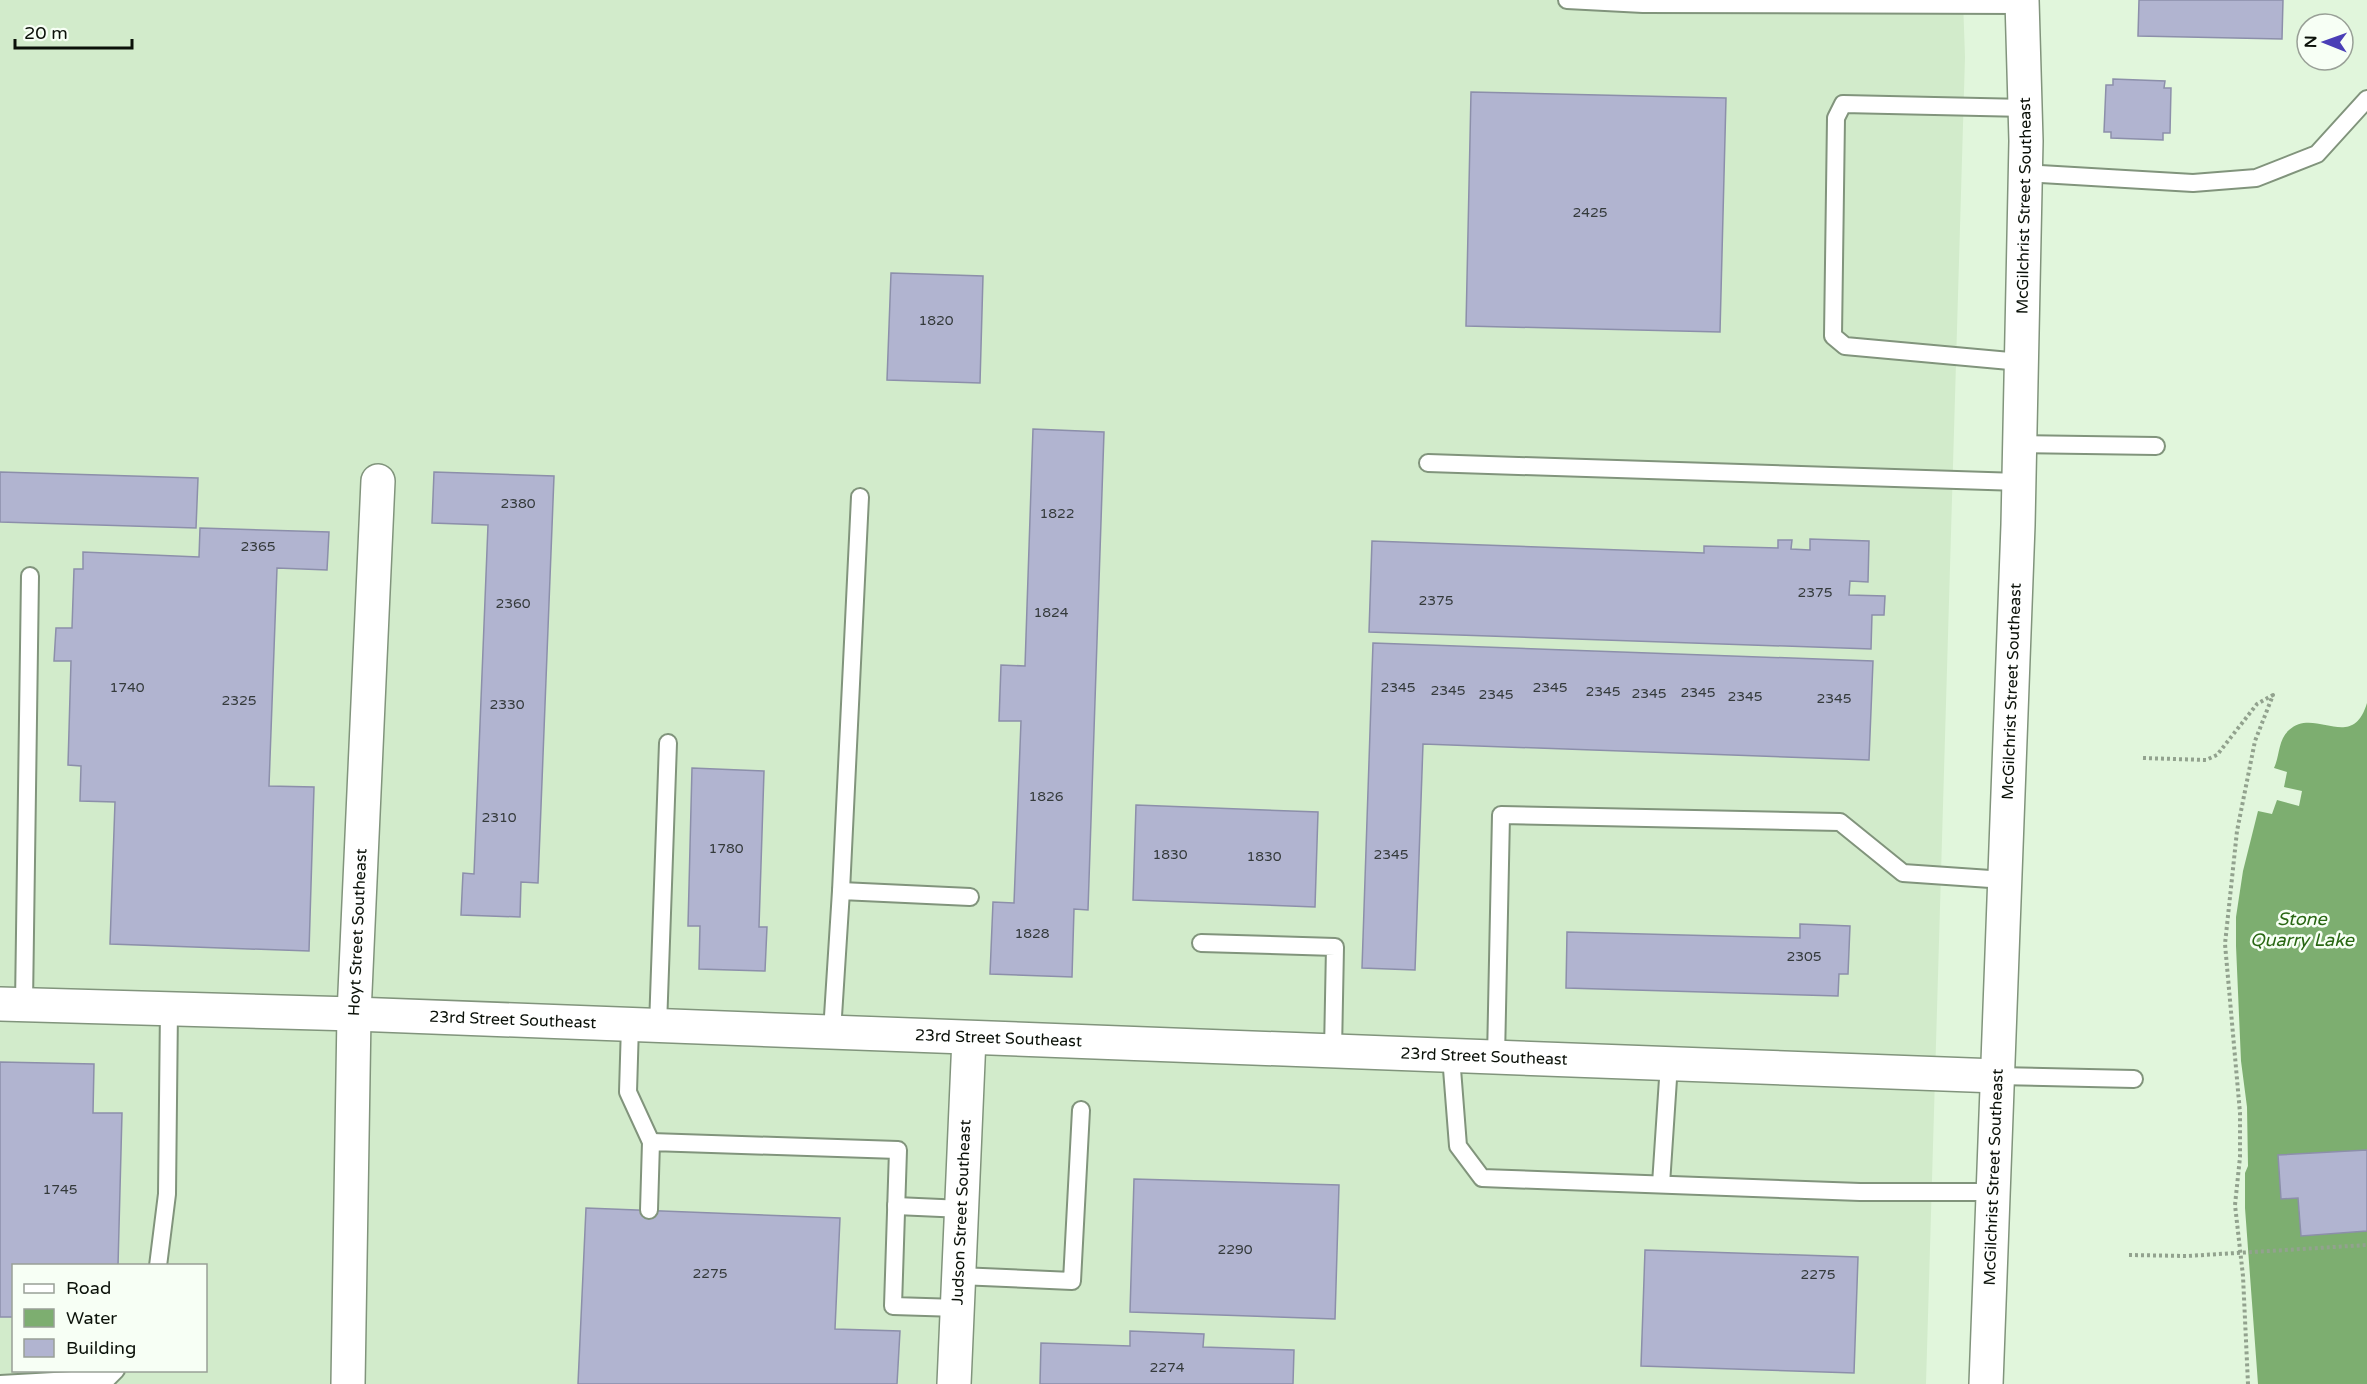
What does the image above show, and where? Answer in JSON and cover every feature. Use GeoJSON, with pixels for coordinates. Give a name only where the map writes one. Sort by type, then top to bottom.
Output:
{"type":"FeatureCollection","features":[{"type":"Feature","properties":{"kind":"street","name":"McGilchrist Street Southeast"},"geometry":{"type":"LineString","coordinates":[[1986,1384],[2020,444],[2026,108],[2022,2]]}},
{"type":"Feature","properties":{"kind":"street","name":"Hoyt Street Southeast"},"geometry":{"type":"LineString","coordinates":[[348,1384],[354,1014],[378,481]]}},
{"type":"Feature","properties":{"kind":"street","name":"23rd Street Southeast"},"geometry":{"type":"LineString","coordinates":[[12,1004],[354,1014],[1997,1076]]}},
{"type":"Feature","properties":{"kind":"street","name":"Judson Street Southeast"},"geometry":{"type":"LineString","coordinates":[[954,1384],[969,1038]]}},
{"type":"Feature","properties":{"kind":"lane"},"geometry":{"type":"LineString","coordinates":[[1567,0],[1655,4],[2022,2]]}},
{"type":"Feature","properties":{"kind":"lane"},"geometry":{"type":"LineString","coordinates":[[2025,173],[2193,183],[2256,178],[2317,154],[2367,99]]}},
{"type":"Feature","properties":{"kind":"lane"},"geometry":{"type":"LineString","coordinates":[[2021,362],[1845,346],[1833,336],[1836,118],[1843,104],[2026,108]]}},
{"type":"Feature","properties":{"kind":"lane"},"geometry":{"type":"LineString","coordinates":[[2020,444],[2156,446]]}},
{"type":"Feature","properties":{"kind":"lane"},"geometry":{"type":"LineString","coordinates":[[1428,463],[2019,482]]}},
{"type":"Feature","properties":{"kind":"lane"},"geometry":{"type":"LineString","coordinates":[[832,1032],[860,497]]}},
{"type":"Feature","properties":{"kind":"lane"},"geometry":{"type":"LineString","coordinates":[[12,1004],[30,576]]}},
{"type":"Feature","properties":{"kind":"lane"},"geometry":{"type":"LineString","coordinates":[[649,1210],[651,1142],[628,1092],[644,1025],[668,743]]}},
{"type":"Feature","properties":{"kind":"lane"},"geometry":{"type":"LineString","coordinates":[[1496,1058],[1501,814],[1840,822],[1902,873],[2005,880]]}},
{"type":"Feature","properties":{"kind":"lane"},"geometry":{"type":"LineString","coordinates":[[841,891],[970,897]]}},
{"type":"Feature","properties":{"kind":"lane"},"geometry":{"type":"LineString","coordinates":[[1201,943],[1335,947],[1333,1051]]}},
{"type":"Feature","properties":{"kind":"lane"},"geometry":{"type":"LineString","coordinates":[[158,1264],[167,1194],[169,1008]]}},
{"type":"Feature","properties":{"kind":"lane"},"geometry":{"type":"LineString","coordinates":[[1451,1056],[1458,1146],[1482,1178],[1860,1192],[1993,1192]]}},
{"type":"Feature","properties":{"kind":"lane"},"geometry":{"type":"LineString","coordinates":[[1661,1185],[1669,1064]]}},
{"type":"Feature","properties":{"kind":"lane"},"geometry":{"type":"LineString","coordinates":[[1997,1076],[2134,1079]]}},
{"type":"Feature","properties":{"kind":"lane"},"geometry":{"type":"LineString","coordinates":[[651,1142],[897,1150],[893,1306],[959,1292],[1072,1281],[1081,1110]]}},
{"type":"Feature","properties":{"kind":"lane"},"geometry":{"type":"LineString","coordinates":[[896,1206],[963,1209]]}},
{"type":"Feature","properties":{"kind":"lane"},"geometry":{"type":"LineString","coordinates":[[0,1384],[108,1378],[115,1372]]}},
{"type":"Feature","properties":{"kind":"path"},"geometry":{"type":"LineString","coordinates":[[2143,758],[2206,760],[2217,754],[2257,704],[2273,695],[2261,721],[2247,781],[2231,869],[2226,918],[2225,968],[2240,1113],[2240,1157],[2235,1205],[2248,1384]]}},
{"type":"Feature","properties":{"kind":"path"},"geometry":{"type":"LineString","coordinates":[[2129,1255],[2187,1256],[2367,1245]]}},
{"type":"Feature","properties":{"kind":"shaded area"},"geometry":{"type":"Polygon","coordinates":[[[0,0],[1963,0],[1965,57],[1926,1384],[0,1384],[0,0]]]}},
{"type":"Feature","properties":{"kind":"water","name":"Stone Quarry Lake"},"geometry":{"type":"Polygon","coordinates":[[[2367,703],[2367,1384],[2258,1384],[2245,1208],[2245,1173],[2248,1166],[2247,1107],[2241,1061],[2236,946],[2236,917],[2243,871],[2258,811],[2272,814],[2277,800],[2299,806],[2302,791],[2284,787],[2287,772],[2274,768],[2285,734],[2299,724],[2343,727],[2352,725],[2360,718],[2367,703]]]}},
{"type":"Feature","properties":{"kind":"building"},"geometry":{"type":"Polygon","coordinates":[[[2139,0],[2283,0],[2282,39],[2138,36],[2139,0]]]}},
{"type":"Feature","properties":{"kind":"building"},"geometry":{"type":"Polygon","coordinates":[[[2113,79],[2165,81],[2164,88],[2171,88],[2170,133],[2163,133],[2163,140],[2111,138],[2111,132],[2104,132],[2106,85],[2113,85],[2113,79]]]}},
{"type":"Feature","properties":{"kind":"building"},"geometry":{"type":"Polygon","coordinates":[[[1471,92],[1726,98],[1720,332],[1466,326],[1471,92]]]}},
{"type":"Feature","properties":{"kind":"building"},"geometry":{"type":"Polygon","coordinates":[[[891,273],[983,276],[980,383],[887,380],[891,273]]]}},
{"type":"Feature","properties":{"kind":"building"},"geometry":{"type":"Polygon","coordinates":[[[1033,429],[1104,432],[1088,910],[1074,909],[1072,977],[990,974],[993,902],[1014,903],[1021,721],[999,721],[1001,665],[1025,666],[1033,429]]]}},
{"type":"Feature","properties":{"kind":"building"},"geometry":{"type":"Polygon","coordinates":[[[0,472],[198,478],[196,528],[0,522],[0,472]]]}},
{"type":"Feature","properties":{"kind":"building"},"geometry":{"type":"Polygon","coordinates":[[[434,472],[554,476],[538,883],[521,882],[520,917],[461,915],[463,873],[474,874],[488,525],[432,523],[434,472]]]}},
{"type":"Feature","properties":{"kind":"building"},"geometry":{"type":"Polygon","coordinates":[[[200,528],[329,532],[327,570],[277,568],[269,786],[314,787],[309,951],[110,944],[115,802],[80,801],[81,766],[68,765],[71,661],[54,661],[56,628],[72,628],[74,569],[83,569],[83,552],[199,557],[200,528]]]}},
{"type":"Feature","properties":{"kind":"building"},"geometry":{"type":"Polygon","coordinates":[[[1810,539],[1869,541],[1868,582],[1850,581],[1849,595],[1885,596],[1884,615],[1872,615],[1871,649],[1369,632],[1372,541],[1704,553],[1704,546],[1778,548],[1778,540],[1792,540],[1791,549],[1810,550],[1810,539]]]}},
{"type":"Feature","properties":{"kind":"building"},"geometry":{"type":"Polygon","coordinates":[[[1373,643],[1873,661],[1869,760],[1423,744],[1415,970],[1362,968],[1373,643]]]}},
{"type":"Feature","properties":{"kind":"building"},"geometry":{"type":"Polygon","coordinates":[[[692,768],[764,771],[759,927],[767,927],[765,971],[699,969],[700,926],[688,926],[692,768]]]}},
{"type":"Feature","properties":{"kind":"building"},"geometry":{"type":"Polygon","coordinates":[[[1136,805],[1318,812],[1315,907],[1133,900],[1136,805]]]}},
{"type":"Feature","properties":{"kind":"building"},"geometry":{"type":"Polygon","coordinates":[[[1800,924],[1850,926],[1848,974],[1839,974],[1838,996],[1566,988],[1567,932],[1800,938],[1800,924]]]}},
{"type":"Feature","properties":{"kind":"building"},"geometry":{"type":"Polygon","coordinates":[[[0,1062],[94,1064],[93,1113],[122,1113],[118,1264],[12,1264],[12,1317],[0,1317],[0,1062]]]}},
{"type":"Feature","properties":{"kind":"building"},"geometry":{"type":"Polygon","coordinates":[[[2367,1150],[2367,1231],[2301,1236],[2298,1198],[2281,1199],[2278,1155],[2367,1150]]]}},
{"type":"Feature","properties":{"kind":"building"},"geometry":{"type":"Polygon","coordinates":[[[1134,1179],[1339,1185],[1335,1319],[1130,1312],[1134,1179]]]}},
{"type":"Feature","properties":{"kind":"building"},"geometry":{"type":"Polygon","coordinates":[[[586,1208],[840,1218],[835,1329],[900,1331],[897,1384],[578,1384],[586,1208]]]}},
{"type":"Feature","properties":{"kind":"building"},"geometry":{"type":"Polygon","coordinates":[[[1645,1250],[1858,1257],[1854,1373],[1641,1366],[1645,1250]]]}},
{"type":"Feature","properties":{"kind":"building"},"geometry":{"type":"Polygon","coordinates":[[[1130,1331],[1204,1334],[1203,1347],[1294,1350],[1293,1384],[1040,1384],[1041,1343],[1130,1346],[1130,1331]]]}}]}
